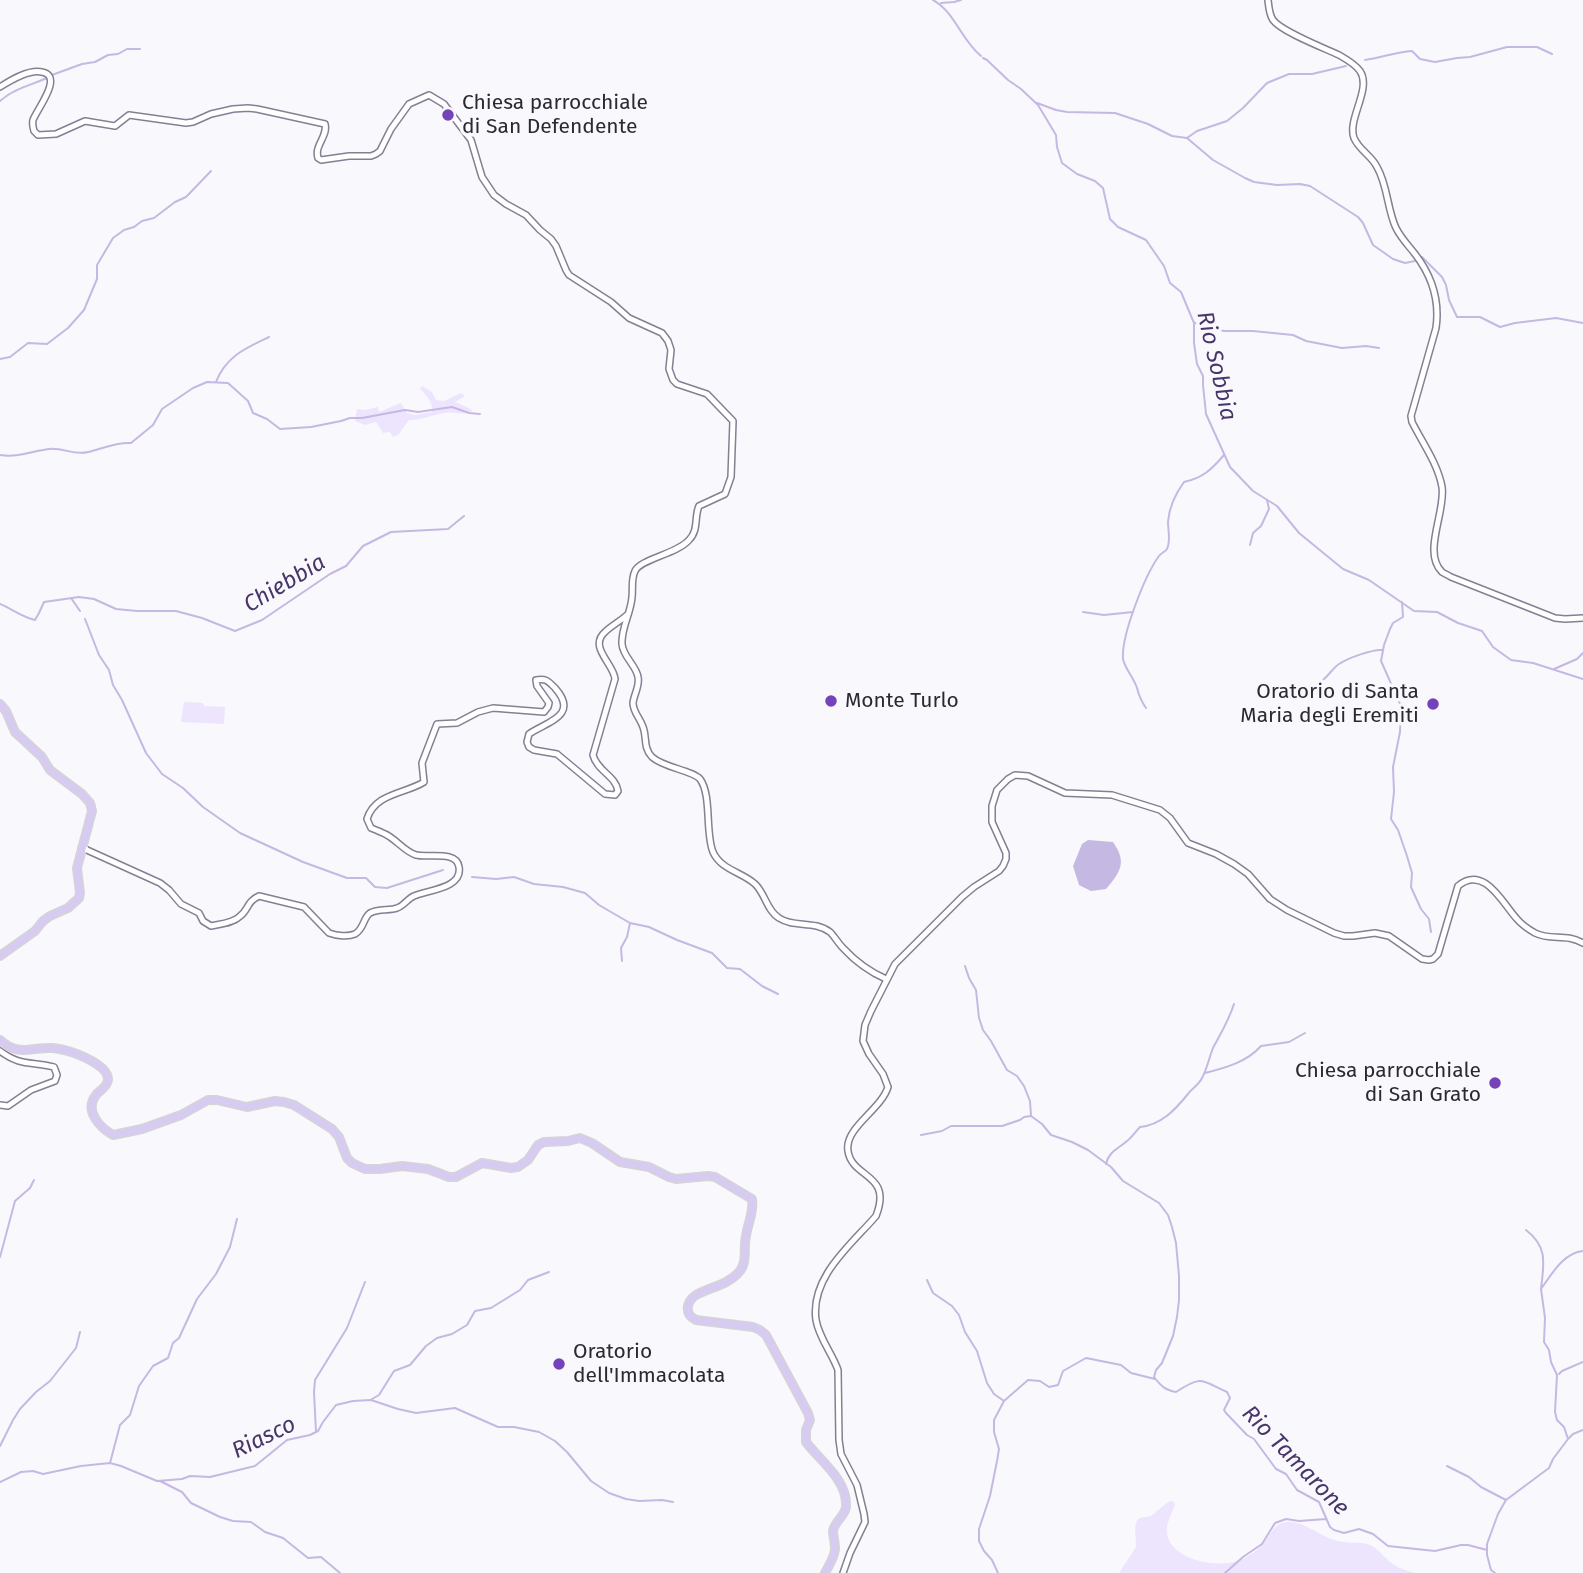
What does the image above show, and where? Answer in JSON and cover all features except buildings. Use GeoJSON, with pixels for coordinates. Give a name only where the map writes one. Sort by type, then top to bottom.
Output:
{"type":"FeatureCollection","features":[{"type":"Feature","properties":{"kind":"main road"},"geometry":{"type":"LineString","coordinates":[[0,704],[15,732],[41,757],[50,770],[82,794],[90,803],[92,811],[85,834],[86,846],[77,868],[79,899],[68,908],[43,920],[29,936],[0,956]]}},
{"type":"Feature","properties":{"kind":"main road"},"geometry":{"type":"LineString","coordinates":[[0,1040],[17,1051],[61,1049],[105,1070],[107,1083],[94,1097],[92,1109],[101,1126],[113,1135],[154,1125],[208,1100],[247,1107],[275,1101],[294,1105],[332,1129],[340,1137],[352,1163],[365,1169],[402,1166],[433,1171],[449,1178],[456,1177],[482,1163],[518,1167],[544,1142],[568,1142],[580,1138],[620,1162],[649,1167],[669,1177],[715,1177],[752,1199],[753,1215],[747,1231],[742,1269],[728,1281],[694,1296],[688,1303],[688,1313],[696,1320],[760,1330],[766,1335],[802,1402],[810,1420],[806,1430],[806,1443],[837,1478],[846,1505],[834,1527],[835,1550],[825,1573]]}},
{"type":"Feature","properties":{"kind":"street"},"geometry":{"type":"LineString","coordinates":[[1268,0],[1271,17],[1276,24],[1344,58],[1361,72],[1362,89],[1353,135],[1377,166],[1396,228],[1422,264],[1434,288],[1436,328],[1411,416],[1439,475],[1442,488],[1442,504],[1433,549],[1434,559],[1442,572],[1462,582],[1555,618],[1583,618]]}},
{"type":"Feature","properties":{"kind":"street"},"geometry":{"type":"LineString","coordinates":[[0,87],[36,72],[46,73],[50,77],[49,90],[33,121],[34,131],[38,135],[56,134],[85,121],[115,126],[129,115],[186,123],[233,109],[257,109],[325,124],[325,133],[317,148],[318,158],[321,160],[376,155],[409,104],[429,95],[444,104],[471,140],[482,177],[501,201],[526,215],[551,239],[569,275],[611,302],[629,318],[662,333],[671,350],[669,369],[673,380],[677,384],[707,394],[733,421],[731,477],[728,488],[720,497],[699,506],[697,525],[689,540],[674,551],[645,562],[635,569],[632,602],[622,647],[637,671],[639,681],[634,697],[634,710],[643,728],[647,749],[653,758],[697,776],[701,781],[705,792],[710,839],[717,858],[728,869],[755,884],[777,918],[825,929],[863,967],[886,979]]}},
{"type":"Feature","properties":{"kind":"street"},"geometry":{"type":"LineString","coordinates":[[80,856],[86,852],[98,855],[160,883],[181,904],[199,914],[203,921],[211,926],[237,919],[248,903],[259,896],[304,906],[335,936],[348,936],[359,932],[372,911],[395,909],[415,895],[442,889],[454,880],[459,872],[460,866],[454,859],[412,853],[371,828],[367,819],[372,809],[386,796],[424,782],[422,763],[437,723],[457,723],[493,708],[544,712],[549,703],[536,680],[548,680],[562,699],[561,714],[557,720],[529,734],[529,747],[557,754],[605,794],[615,795],[618,786],[598,767],[593,755],[615,679],[599,646],[599,640],[603,632],[628,614]]}},
{"type":"Feature","properties":{"kind":"street"},"geometry":{"type":"LineString","coordinates":[[609,629],[617,630],[623,635]]}},
{"type":"Feature","properties":{"kind":"street"},"geometry":{"type":"LineString","coordinates":[[843,1573],[865,1522],[858,1485],[841,1454],[838,1370],[816,1322],[816,1301],[821,1283],[835,1262],[876,1216],[880,1207],[878,1188],[873,1180],[852,1163],[847,1148],[850,1135],[882,1100],[888,1087],[863,1041],[865,1025],[895,964],[948,910],[1003,866],[1006,853],[992,822],[992,806],[997,790],[1008,779],[1015,775],[1028,776],[1065,793],[1112,795],[1160,810],[1170,818],[1191,845],[1234,864],[1248,874],[1277,904],[1344,936],[1382,934],[1398,941],[1422,959],[1433,959],[1438,954],[1455,891],[1461,883],[1471,880],[1487,884],[1493,889],[1515,917],[1533,932],[1544,937],[1570,937],[1583,943]]}},
{"type":"Feature","properties":{"kind":"street"},"geometry":{"type":"LineString","coordinates":[[86,846],[98,855]]}},
{"type":"Feature","properties":{"kind":"street"},"geometry":{"type":"LineString","coordinates":[[0,1051],[25,1064],[54,1067],[57,1074],[55,1081],[31,1090],[12,1104],[0,1105]]}},
{"type":"Feature","properties":{"kind":"shaded area"},"geometry":{"type":"Polygon","coordinates":[[[422,386],[432,392],[436,400],[444,401],[461,393],[465,396],[455,402],[473,411],[409,420],[398,435],[393,437],[390,432],[383,433],[376,422],[365,425],[355,421],[357,409],[378,407],[379,412],[401,403],[407,413],[415,415],[432,412],[430,402],[420,389],[422,386]]]}},
{"type":"Feature","properties":{"kind":"shaded area"},"geometry":{"type":"Polygon","coordinates":[[[184,702],[225,707],[224,724],[181,722],[184,702]]]}},
{"type":"Feature","properties":{"kind":"shaded area"},"geometry":{"type":"Polygon","coordinates":[[[1088,840],[1113,842],[1120,855],[1118,871],[1106,889],[1091,891],[1079,885],[1073,866],[1082,844],[1088,840]]]}},
{"type":"Feature","properties":{"kind":"shaded area"},"geometry":{"type":"Polygon","coordinates":[[[1172,1501],[1175,1503],[1167,1530],[1171,1544],[1188,1557],[1200,1561],[1236,1562],[1260,1547],[1276,1526],[1289,1522],[1303,1525],[1342,1542],[1370,1545],[1393,1564],[1415,1573],[1119,1573],[1136,1547],[1137,1520],[1151,1516],[1172,1501]]]}},
{"type":"Feature","properties":{"kind":"waterway","name":"Rio Sobbia"},"geometry":{"type":"LineString","coordinates":[[933,0],[941,5],[981,56]]}},
{"type":"Feature","properties":{"kind":"waterway"},"geometry":{"type":"LineString","coordinates":[[941,3],[961,0]]}},
{"type":"Feature","properties":{"kind":"waterway"},"geometry":{"type":"LineString","coordinates":[[1365,60],[1412,51],[1420,59],[1435,62],[1470,57],[1507,47],[1537,47],[1552,54]]}},
{"type":"Feature","properties":{"kind":"waterway"},"geometry":{"type":"LineString","coordinates":[[52,75],[127,49],[140,49]]}},
{"type":"Feature","properties":{"kind":"waterway","name":"Rio Sobbia"},"geometry":{"type":"LineString","coordinates":[[983,58],[1038,105],[1056,135],[1062,163],[1103,188],[1110,219],[1118,227],[1146,240],[1164,266],[1170,283],[1181,292],[1194,323],[1194,343],[1197,364],[1203,376],[1206,414],[1230,467],[1253,491],[1277,506],[1299,533],[1343,569],[1369,580],[1414,611],[1437,612],[1482,631],[1493,647],[1511,660],[1533,663],[1583,679]]}},
{"type":"Feature","properties":{"kind":"waterway"},"geometry":{"type":"LineString","coordinates":[[1187,138],[1197,131],[1227,121],[1267,83],[1289,74],[1312,74],[1346,66]]}},
{"type":"Feature","properties":{"kind":"waterway"},"geometry":{"type":"LineString","coordinates":[[0,101],[16,90],[47,78]]}},
{"type":"Feature","properties":{"kind":"waterway"},"geometry":{"type":"LineString","coordinates":[[1037,103],[1067,112],[1115,113],[1148,124],[1172,136],[1187,138],[1213,160],[1254,182],[1310,186],[1358,217],[1373,245],[1393,259],[1405,263],[1415,261]]}},
{"type":"Feature","properties":{"kind":"waterway"},"geometry":{"type":"LineString","coordinates":[[0,359],[10,357],[28,343],[47,344],[68,328],[84,310],[97,279],[97,265],[113,238],[142,221],[154,218],[186,197],[211,171]]}},
{"type":"Feature","properties":{"kind":"waterway"},"geometry":{"type":"LineString","coordinates":[[1422,257],[1442,277],[1457,317],[1480,317],[1500,327],[1556,318],[1583,323]]}},
{"type":"Feature","properties":{"kind":"waterway"},"geometry":{"type":"LineString","coordinates":[[1195,323],[1224,331],[1293,335],[1306,341],[1342,348],[1379,348]]}},
{"type":"Feature","properties":{"kind":"waterway"},"geometry":{"type":"LineString","coordinates":[[216,382],[231,359],[269,337]]}},
{"type":"Feature","properties":{"kind":"waterway"},"geometry":{"type":"LineString","coordinates":[[0,455],[54,449],[83,453],[131,443],[153,425],[162,409],[207,382],[228,383],[248,401],[253,413],[280,429],[311,427],[405,410],[418,412],[452,407],[480,414]]}},
{"type":"Feature","properties":{"kind":"waterway"},"geometry":{"type":"LineString","coordinates":[[1146,708],[1123,659],[1130,621],[1147,577],[1168,546],[1168,522],[1178,491],[1184,482],[1207,472],[1224,455]]}},
{"type":"Feature","properties":{"kind":"waterway"},"geometry":{"type":"LineString","coordinates":[[1250,545],[1253,533],[1261,526],[1269,509],[1267,500]]}},
{"type":"Feature","properties":{"kind":"waterway","name":"Chiebbia"},"geometry":{"type":"LineString","coordinates":[[0,604],[35,620],[44,602],[79,597],[94,599],[116,609],[176,611],[235,631],[262,620],[346,566],[363,546],[391,532],[448,529],[464,516]]}},
{"type":"Feature","properties":{"kind":"waterway"},"geometry":{"type":"LineString","coordinates":[[71,598],[80,611]]}},
{"type":"Feature","properties":{"kind":"waterway"},"geometry":{"type":"LineString","coordinates":[[1402,602],[1403,617],[1393,623],[1381,661],[1401,706],[1400,732],[1393,767],[1391,819],[1398,830],[1412,873],[1411,887],[1429,919],[1431,932]]}},
{"type":"Feature","properties":{"kind":"waterway"},"geometry":{"type":"LineString","coordinates":[[1083,612],[1104,615],[1133,612]]}},
{"type":"Feature","properties":{"kind":"waterway"},"geometry":{"type":"LineString","coordinates":[[85,619],[99,655],[109,670],[113,685],[146,753],[162,774],[240,833],[303,862],[347,878],[366,878],[375,887],[387,888],[443,870]]}},
{"type":"Feature","properties":{"kind":"waterway"},"geometry":{"type":"LineString","coordinates":[[1323,680],[1343,662],[1367,652],[1382,650]]}},
{"type":"Feature","properties":{"kind":"waterway"},"geometry":{"type":"LineString","coordinates":[[1554,669],[1577,659],[1583,653]]}},
{"type":"Feature","properties":{"kind":"waterway"},"geometry":{"type":"LineString","coordinates":[[472,877],[514,877],[534,884],[585,893],[599,905],[630,923],[649,927],[712,953],[727,968],[740,969],[762,986],[778,994]]}},
{"type":"Feature","properties":{"kind":"waterway"},"geometry":{"type":"LineString","coordinates":[[622,961],[621,948],[630,923]]}},
{"type":"Feature","properties":{"kind":"waterway","name":"Rio Tamarone"},"geometry":{"type":"LineString","coordinates":[[965,966],[976,990],[983,1030],[1007,1070],[1017,1076],[1024,1086],[1030,1101],[1031,1116],[1051,1135],[1088,1150],[1111,1167],[1123,1181],[1159,1203],[1168,1215],[1176,1243],[1179,1300],[1173,1336],[1154,1377],[1159,1383],[1176,1392],[1191,1383],[1201,1381],[1227,1392],[1230,1398],[1224,1410],[1226,1413],[1254,1439],[1276,1469],[1286,1474],[1297,1490],[1319,1502],[1330,1527],[1334,1530],[1344,1533],[1359,1529],[1373,1534],[1388,1546],[1435,1551],[1468,1545],[1487,1550]]}},
{"type":"Feature","properties":{"kind":"waterway"},"geometry":{"type":"LineString","coordinates":[[1106,1164],[1112,1153],[1140,1127],[1167,1116],[1199,1083],[1234,1004]]}},
{"type":"Feature","properties":{"kind":"waterway"},"geometry":{"type":"LineString","coordinates":[[1205,1073],[1242,1060],[1261,1046],[1289,1042],[1305,1033]]}},
{"type":"Feature","properties":{"kind":"waterway"},"geometry":{"type":"LineString","coordinates":[[921,1135],[942,1131],[951,1126],[1002,1126],[1031,1116]]}},
{"type":"Feature","properties":{"kind":"waterway"},"geometry":{"type":"LineString","coordinates":[[0,1257],[15,1201],[30,1188],[34,1180]]}},
{"type":"Feature","properties":{"kind":"waterway"},"geometry":{"type":"LineString","coordinates":[[110,1463],[120,1425],[130,1415],[139,1386],[153,1366],[168,1358],[173,1343],[179,1338],[197,1299],[216,1274],[230,1247],[237,1219]]}},
{"type":"Feature","properties":{"kind":"waterway"},"geometry":{"type":"LineString","coordinates":[[1526,1230],[1538,1243],[1543,1256],[1541,1289]]}},
{"type":"Feature","properties":{"kind":"waterway"},"geometry":{"type":"LineString","coordinates":[[1568,1439],[1555,1412],[1557,1375],[1544,1342],[1545,1318],[1541,1289],[1564,1260],[1583,1251]]}},
{"type":"Feature","properties":{"kind":"waterway"},"geometry":{"type":"LineString","coordinates":[[372,1399],[379,1395],[394,1371],[410,1365],[426,1346],[437,1338],[452,1334],[467,1325],[475,1311],[491,1308],[520,1290],[528,1280],[549,1272]]}},
{"type":"Feature","properties":{"kind":"waterway"},"geometry":{"type":"LineString","coordinates":[[927,1280],[933,1293],[952,1306],[959,1315],[965,1332],[977,1351],[987,1383],[994,1394],[1004,1401]]}},
{"type":"Feature","properties":{"kind":"waterway"},"geometry":{"type":"LineString","coordinates":[[316,1432],[315,1380],[347,1328],[365,1282]]}},
{"type":"Feature","properties":{"kind":"waterway"},"geometry":{"type":"LineString","coordinates":[[0,1446],[20,1409],[50,1381],[76,1348],[80,1332]]}},
{"type":"Feature","properties":{"kind":"waterway"},"geometry":{"type":"LineString","coordinates":[[998,1573],[979,1541],[979,1529],[990,1496],[999,1449],[994,1420],[1004,1401],[1028,1380],[1040,1381],[1049,1387],[1058,1385],[1063,1371],[1086,1358],[1121,1365],[1131,1373],[1155,1379]]}},
{"type":"Feature","properties":{"kind":"waterway"},"geometry":{"type":"LineString","coordinates":[[1559,1374],[1583,1362]]}},
{"type":"Feature","properties":{"kind":"waterway","name":"Riasco"},"geometry":{"type":"LineString","coordinates":[[0,1482],[21,1472],[43,1474],[110,1463],[157,1481],[190,1476],[210,1477],[255,1466],[287,1440],[318,1431],[336,1405],[371,1400],[416,1413],[455,1408],[498,1427],[539,1432],[555,1441],[591,1481],[609,1493],[639,1501],[673,1502]]}},
{"type":"Feature","properties":{"kind":"waterway"},"geometry":{"type":"LineString","coordinates":[[1495,1573],[1491,1570],[1487,1544],[1506,1500],[1549,1468],[1568,1439],[1583,1430]]}},
{"type":"Feature","properties":{"kind":"waterway"},"geometry":{"type":"LineString","coordinates":[[1447,1466],[1506,1500]]}},
{"type":"Feature","properties":{"kind":"waterway"},"geometry":{"type":"LineString","coordinates":[[160,1481],[182,1492],[191,1503],[220,1517],[251,1522],[265,1532],[283,1538],[308,1558],[321,1557],[340,1573]]}},
{"type":"Feature","properties":{"kind":"waterway"},"geometry":{"type":"LineString","coordinates":[[1225,1573],[1262,1544],[1275,1523],[1286,1519],[1326,1519]]}},
{"type":"Feature","properties":{"kind":"place","name":"Chiesa parrocchiale di San Defendente"},"geometry":{"type":"Point","coordinates":[448,115]}},
{"type":"Feature","properties":{"kind":"place","name":"Monte Turlo"},"geometry":{"type":"Point","coordinates":[831,701]}},
{"type":"Feature","properties":{"kind":"place","name":"Oratorio di Santa Maria degli Eremiti"},"geometry":{"type":"Point","coordinates":[1433,704]}},
{"type":"Feature","properties":{"kind":"place","name":"Chiesa parrocchiale di San Grato"},"geometry":{"type":"Point","coordinates":[1495,1083]}},
{"type":"Feature","properties":{"kind":"place","name":"Oratorio dell'Immacolata"},"geometry":{"type":"Point","coordinates":[559,1364]}}]}
